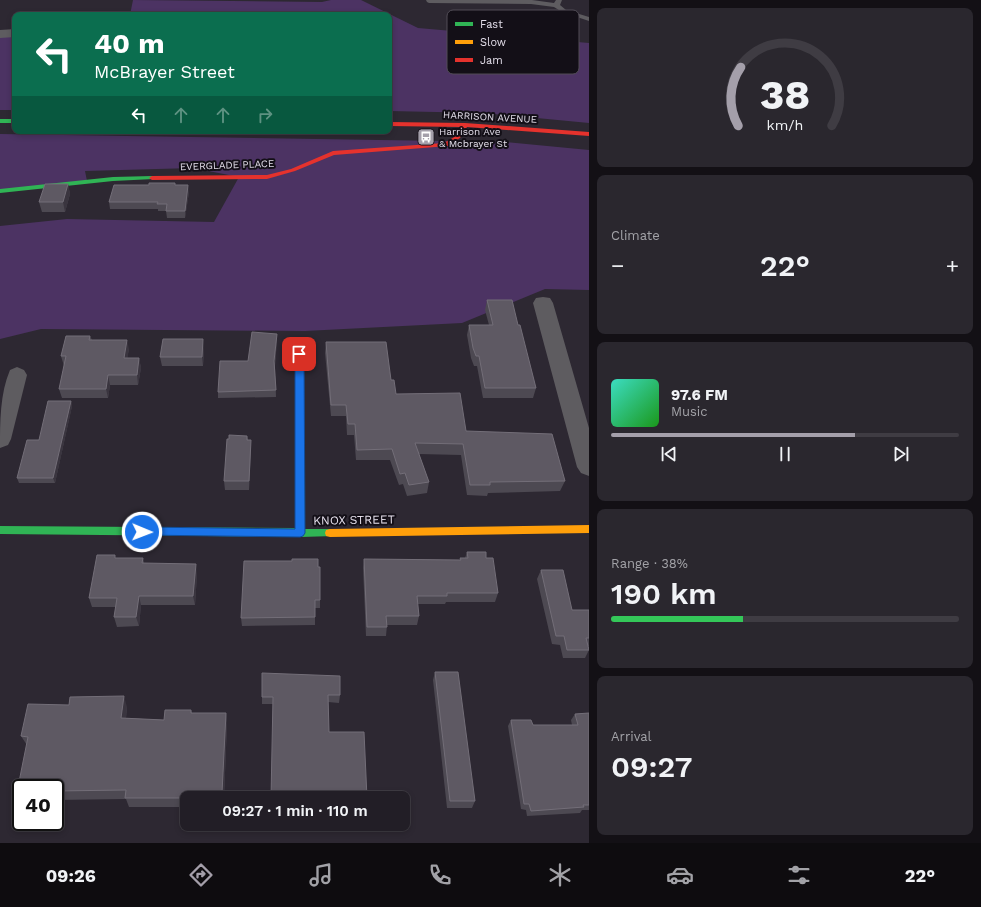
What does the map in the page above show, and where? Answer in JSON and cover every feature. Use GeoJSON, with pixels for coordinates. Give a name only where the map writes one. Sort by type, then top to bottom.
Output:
{"type":"FeatureCollection","features":[{"type":"Feature","properties":{"kind":"street"},"geometry":{"type":"LineString","coordinates":[[0,34],[12,33]]}},
{"type":"Feature","properties":{"kind":"street"},"geometry":{"type":"LineString","coordinates":[[0,121],[12,121]]}},
{"type":"Feature","properties":{"kind":"street","name":"HARRISON AVENUE"},"geometry":{"type":"LineString","coordinates":[[392,124],[465,125],[589,134]]}},
{"type":"Feature","properties":{"kind":"street","name":"EVERGLADE PLACE"},"geometry":{"type":"LineString","coordinates":[[0,191],[113,179],[267,177],[282,174],[300,167],[322,155],[333,153],[446,145],[453,143],[458,139],[465,125]]}},
{"type":"Feature","properties":{"kind":"street"},"geometry":{"type":"LineString","coordinates":[[543,303],[589,467]]}},
{"type":"Feature","properties":{"kind":"street"},"geometry":{"type":"LineString","coordinates":[[299,354],[300,533]]}},
{"type":"Feature","properties":{"kind":"street"},"geometry":{"type":"LineString","coordinates":[[0,439],[17,375]]}},
{"type":"Feature","properties":{"kind":"street","name":"KNOX STREET"},"geometry":{"type":"LineString","coordinates":[[0,530],[300,533],[589,529]]}},
{"type":"Feature","properties":{"kind":"lane"},"geometry":{"type":"LineString","coordinates":[[429,2],[557,2],[563,10]]}},
{"type":"Feature","properties":{"kind":"lane"},"geometry":{"type":"LineString","coordinates":[[579,16],[589,19]]}},
{"type":"Feature","properties":{"kind":"shaded area"},"geometry":{"type":"Polygon","coordinates":[[[133,0],[322,2],[331,0],[361,0],[385,12],[131,12],[133,0]]]}},
{"type":"Feature","properties":{"kind":"shaded area"},"geometry":{"type":"Polygon","coordinates":[[[392,15],[418,28],[447,31],[447,74],[579,74],[579,42],[589,43],[589,123],[483,113],[392,111],[392,15]]]}},
{"type":"Feature","properties":{"kind":"shaded area"},"geometry":{"type":"Polygon","coordinates":[[[12,33],[12,110],[0,110],[0,34],[12,33]]]}},
{"type":"Feature","properties":{"kind":"shaded area"},"geometry":{"type":"Polygon","coordinates":[[[0,134],[506,142],[589,150],[589,290],[545,289],[462,323],[305,331],[41,329],[0,339],[0,226],[67,219],[214,222],[239,177],[193,168],[85,171],[87,181],[0,191],[0,134]]]}},
{"type":"Feature","properties":{"kind":"building"},"geometry":{"type":"Polygon","coordinates":[[[149,183],[175,183],[175,185],[188,185],[185,211],[166,211],[167,204],[157,204],[158,202],[109,202],[114,185],[149,185],[149,183]]]}},
{"type":"Feature","properties":{"kind":"building"},"geometry":{"type":"Polygon","coordinates":[[[45,184],[68,184],[63,202],[39,202],[45,184]]]}},
{"type":"Feature","properties":{"kind":"building"},"geometry":{"type":"Polygon","coordinates":[[[487,300],[512,300],[536,388],[485,388],[479,356],[476,356],[473,348],[469,325],[493,325],[487,300]]]}},
{"type":"Feature","properties":{"kind":"building"},"geometry":{"type":"Polygon","coordinates":[[[252,332],[277,334],[274,361],[276,390],[218,392],[220,361],[248,361],[252,332]]]}},
{"type":"Feature","properties":{"kind":"building"},"geometry":{"type":"Polygon","coordinates":[[[66,336],[90,336],[89,340],[127,340],[124,358],[139,358],[137,375],[108,375],[106,389],[59,389],[66,356],[61,356],[66,336]]]}},
{"type":"Feature","properties":{"kind":"building"},"geometry":{"type":"Polygon","coordinates":[[[163,339],[203,339],[202,357],[160,357],[163,339]]]}},
{"type":"Feature","properties":{"kind":"building"},"geometry":{"type":"Polygon","coordinates":[[[326,342],[386,342],[391,380],[394,380],[396,394],[460,393],[466,431],[552,434],[565,481],[490,482],[490,485],[470,485],[463,444],[415,443],[429,482],[409,485],[405,473],[400,474],[392,449],[357,450],[355,424],[348,424],[346,405],[331,405],[326,342]]]}},
{"type":"Feature","properties":{"kind":"building"},"geometry":{"type":"Polygon","coordinates":[[[48,401],[71,401],[53,478],[17,478],[27,440],[39,440],[48,401]]]}},
{"type":"Feature","properties":{"kind":"building"},"geometry":{"type":"Polygon","coordinates":[[[229,435],[247,436],[247,440],[251,440],[249,481],[224,481],[227,439],[229,439],[229,435]]]}},
{"type":"Feature","properties":{"kind":"building"},"geometry":{"type":"Polygon","coordinates":[[[467,552],[486,552],[486,558],[493,558],[498,593],[447,593],[447,596],[417,596],[419,616],[386,616],[387,627],[367,627],[364,559],[461,560],[460,558],[468,558],[467,552]]]}},
{"type":"Feature","properties":{"kind":"building"},"geometry":{"type":"Polygon","coordinates":[[[97,555],[115,555],[115,558],[143,558],[142,563],[196,564],[193,596],[139,596],[136,617],[114,617],[117,598],[89,598],[97,555]]]}},
{"type":"Feature","properties":{"kind":"building"},"geometry":{"type":"Polygon","coordinates":[[[292,559],[318,559],[318,567],[320,567],[320,600],[315,600],[315,617],[241,618],[244,561],[292,561],[292,559]]]}},
{"type":"Feature","properties":{"kind":"building"},"geometry":{"type":"Polygon","coordinates":[[[541,570],[563,570],[572,610],[589,610],[589,638],[586,638],[589,650],[567,650],[564,636],[556,636],[541,570]]]}},
{"type":"Feature","properties":{"kind":"building"},"geometry":{"type":"Polygon","coordinates":[[[435,672],[458,672],[475,801],[450,801],[435,672]]]}},
{"type":"Feature","properties":{"kind":"building"},"geometry":{"type":"Polygon","coordinates":[[[262,673],[340,676],[340,695],[328,695],[329,732],[364,732],[367,791],[271,791],[273,697],[262,697],[262,673]]]}},
{"type":"Feature","properties":{"kind":"building"},"geometry":{"type":"Polygon","coordinates":[[[124,696],[121,718],[164,720],[165,710],[191,710],[191,713],[226,713],[222,791],[180,791],[180,798],[125,798],[126,790],[64,791],[64,779],[20,779],[28,737],[21,736],[28,704],[69,705],[70,697],[124,696]]]}},
{"type":"Feature","properties":{"kind":"building"},"geometry":{"type":"Polygon","coordinates":[[[589,713],[589,805],[583,805],[584,807],[531,811],[529,804],[524,804],[511,720],[531,720],[533,725],[578,725],[575,714],[589,713]]]}},
{"type":"Feature","properties":{"kind":"traffic: fast"},"geometry":{"type":"LineString","coordinates":[[0,121],[12,121]]}},
{"type":"Feature","properties":{"kind":"traffic: fast"},"geometry":{"type":"LineString","coordinates":[[0,191],[113,179],[152,178]]}},
{"type":"Feature","properties":{"kind":"traffic: fast"},"geometry":{"type":"LineString","coordinates":[[299,354],[300,533]]}},
{"type":"Feature","properties":{"kind":"traffic: fast"},"geometry":{"type":"LineString","coordinates":[[0,530],[330,533]]}},
{"type":"Feature","properties":{"kind":"traffic: slow"},"geometry":{"type":"LineString","coordinates":[[330,533],[589,529]]}},
{"type":"Feature","properties":{"kind":"traffic: jam"},"geometry":{"type":"LineString","coordinates":[[392,124],[465,125],[589,134]]}},
{"type":"Feature","properties":{"kind":"traffic: jam"},"geometry":{"type":"LineString","coordinates":[[152,178],[267,177],[293,170],[333,153],[446,145],[458,137],[465,125]]}},
{"type":"Feature","properties":{"kind":"place","name":"Harrison Ave & Mcbrayer St"},"geometry":{"type":"Point","coordinates":[426,137]}},
{"type":"Feature","properties":{"kind":"route"},"geometry":{"type":"LineString","coordinates":[[142,532],[300,533],[299,354]]}}]}
